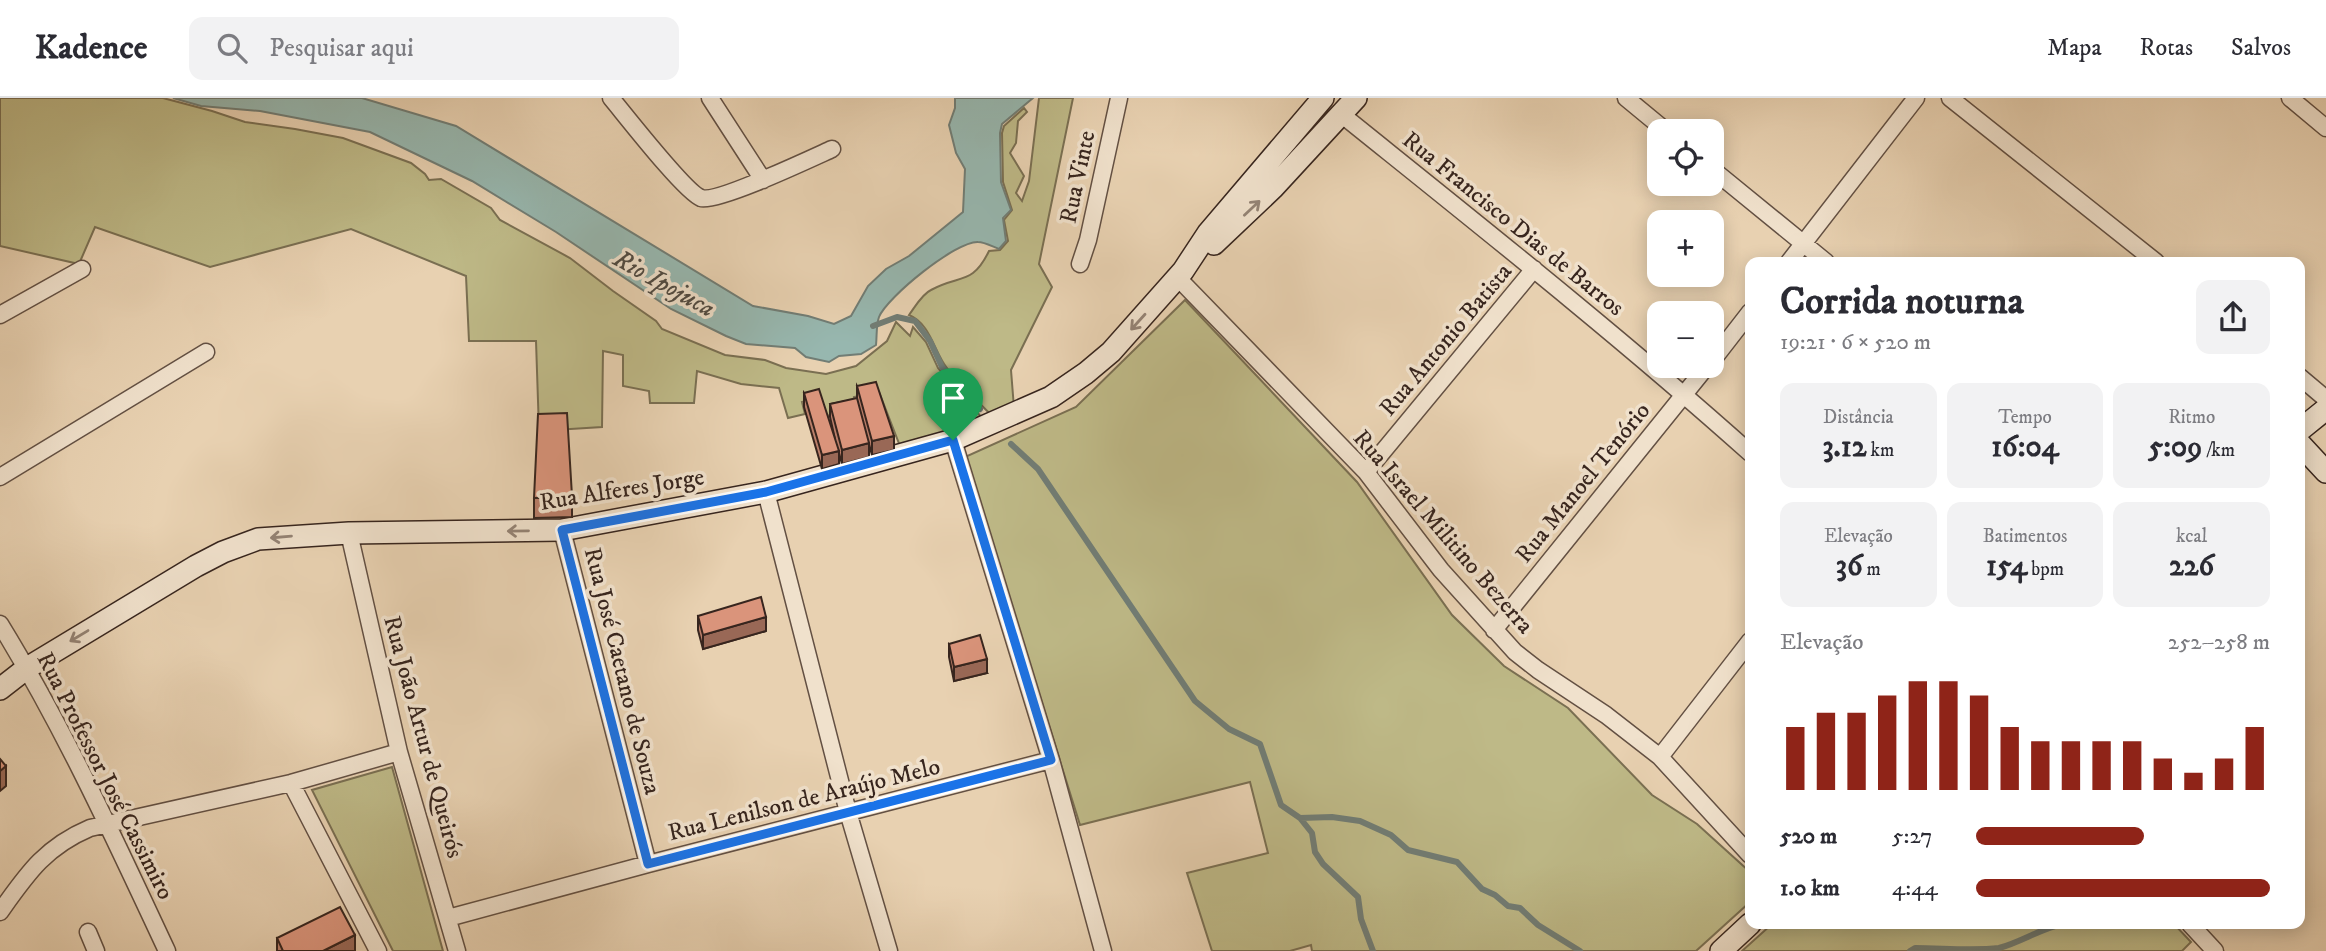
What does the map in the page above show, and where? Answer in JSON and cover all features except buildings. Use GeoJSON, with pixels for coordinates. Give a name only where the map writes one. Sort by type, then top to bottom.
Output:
{"type":"FeatureCollection","features":[{"type":"Feature","properties":{"kind":"street"},"geometry":{"type":"LineString","coordinates":[[611,98],[683,184],[701,198],[711,198],[762,180],[832,149]]}},
{"type":"Feature","properties":{"kind":"street"},"geometry":{"type":"LineString","coordinates":[[710,98],[762,180]]}},
{"type":"Feature","properties":{"kind":"street"},"geometry":{"type":"LineString","coordinates":[[1117,106],[1129,98]]}},
{"type":"Feature","properties":{"kind":"street"},"geometry":{"type":"LineString","coordinates":[[1180,274],[1208,233],[1323,98]]}},
{"type":"Feature","properties":{"kind":"street"},"geometry":{"type":"LineString","coordinates":[[1626,98],[1651,119]]}},
{"type":"Feature","properties":{"kind":"street"},"geometry":{"type":"LineString","coordinates":[[1794,257],[1916,98]]}},
{"type":"Feature","properties":{"kind":"street"},"geometry":{"type":"LineString","coordinates":[[1950,98],[2150,257]]}},
{"type":"Feature","properties":{"kind":"street"},"geometry":{"type":"LineString","coordinates":[[2290,98],[2326,128]]}},
{"type":"Feature","properties":{"kind":"street","name":"Rua Vinte"},"geometry":{"type":"LineString","coordinates":[[1080,264],[1088,240],[1117,106]]}},
{"type":"Feature","properties":{"kind":"street"},"geometry":{"type":"LineString","coordinates":[[1180,274],[1273,188],[1348,106]]}},
{"type":"Feature","properties":{"kind":"street","name":"Rua Francisco Dias de Barros"},"geometry":{"type":"LineString","coordinates":[[1348,106],[1745,449]]}},
{"type":"Feature","properties":{"kind":"street"},"geometry":{"type":"LineString","coordinates":[[1724,179],[1820,257]]}},
{"type":"Feature","properties":{"kind":"street"},"geometry":{"type":"LineString","coordinates":[[0,315],[82,269]]}},
{"type":"Feature","properties":{"kind":"street","name":"Rua Antonio Batista"},"geometry":{"type":"LineString","coordinates":[[1366,472],[1534,269]]}},
{"type":"Feature","properties":{"kind":"street","name":"Rua Alferes Jorge"},"geometry":{"type":"LineString","coordinates":[[0,689],[27,668],[223,552],[258,539],[349,533],[562,530],[766,492],[953,440],[1051,397],[1086,373],[1111,352],[1180,274]]}},
{"type":"Feature","properties":{"kind":"street","name":"Rua Israel Militino Bezerra"},"geometry":{"type":"LineString","coordinates":[[1180,274],[1366,472],[1441,570],[1515,652],[1606,715],[1660,757],[1745,850]]}},
{"type":"Feature","properties":{"kind":"street"},"geometry":{"type":"LineString","coordinates":[[1724,345],[1745,318]]}},
{"type":"Feature","properties":{"kind":"street"},"geometry":{"type":"LineString","coordinates":[[0,477],[206,352]]}},
{"type":"Feature","properties":{"kind":"street","name":"Rua Manoel Tenório"},"geometry":{"type":"LineString","coordinates":[[1494,630],[1697,378]]}},
{"type":"Feature","properties":{"kind":"street"},"geometry":{"type":"LineString","coordinates":[[2305,381],[2326,399]]}},
{"type":"Feature","properties":{"kind":"street"},"geometry":{"type":"LineString","coordinates":[[2305,426],[2326,409]]}},
{"type":"Feature","properties":{"kind":"street"},"geometry":{"type":"LineString","coordinates":[[953,440],[1051,760],[1103,951]]}},
{"type":"Feature","properties":{"kind":"street"},"geometry":{"type":"LineString","coordinates":[[2305,449],[2326,472]]}},
{"type":"Feature","properties":{"kind":"street"},"geometry":{"type":"LineString","coordinates":[[766,492],[848,812],[888,951]]}},
{"type":"Feature","properties":{"kind":"street","name":"Rua José Caetano de Souza"},"geometry":{"type":"LineString","coordinates":[[562,530],[648,864]]}},
{"type":"Feature","properties":{"kind":"street","name":"Rua João Artur de Queirós"},"geometry":{"type":"LineString","coordinates":[[349,533],[399,752],[457,951]]}},
{"type":"Feature","properties":{"kind":"street","name":"Rua Professor José Cassimiro"},"geometry":{"type":"LineString","coordinates":[[0,624],[27,668],[107,824],[167,951]]}},
{"type":"Feature","properties":{"kind":"street"},"geometry":{"type":"LineString","coordinates":[[1660,757],[1745,647]]}},
{"type":"Feature","properties":{"kind":"street"},"geometry":{"type":"LineString","coordinates":[[0,912],[35,866],[53,847],[68,837],[107,824],[291,783],[399,752]]}},
{"type":"Feature","properties":{"kind":"street","name":"Rua Lenilson de Araújo Melo"},"geometry":{"type":"LineString","coordinates":[[448,918],[1051,760]]}},
{"type":"Feature","properties":{"kind":"street"},"geometry":{"type":"LineString","coordinates":[[291,783],[378,951]]}},
{"type":"Feature","properties":{"kind":"street"},"geometry":{"type":"LineString","coordinates":[[1721,951],[1745,929]]}},
{"type":"Feature","properties":{"kind":"street"},"geometry":{"type":"LineString","coordinates":[[2193,929],[2205,948]]}},
{"type":"Feature","properties":{"kind":"street"},"geometry":{"type":"LineString","coordinates":[[88,932],[96,951]]}},
{"type":"Feature","properties":{"kind":"shaded area"},"geometry":{"type":"Polygon","coordinates":[[[0,98],[163,98],[245,122],[343,138],[411,163],[429,180],[441,179],[491,208],[500,220],[570,258],[656,321],[662,329],[725,355],[765,360],[786,368],[826,374],[856,366],[887,341],[896,322],[910,336],[913,327],[926,342],[938,368],[984,420],[900,446],[879,392],[854,397],[856,408],[827,416],[820,398],[802,402],[805,414],[788,418],[779,388],[741,384],[697,371],[694,403],[650,403],[649,391],[623,386],[623,355],[603,351],[602,427],[539,431],[536,341],[469,341],[466,276],[351,229],[210,267],[95,227],[79,264],[0,246],[0,98]]]}},
{"type":"Feature","properties":{"kind":"shaded area"},"geometry":{"type":"Polygon","coordinates":[[[1039,98],[1073,98],[1039,264],[1052,287],[1011,370],[1014,408],[993,417],[952,375],[922,325],[909,315],[928,292],[971,275],[989,251],[1000,250],[1008,241],[1004,220],[1012,210],[1003,182],[1002,133],[1004,126],[1024,108],[1027,112],[1018,121],[1016,143],[1010,153],[1024,176],[1016,193],[1022,201],[1029,181],[1039,98]]]}},
{"type":"Feature","properties":{"kind":"shaded area"},"geometry":{"type":"Polygon","coordinates":[[[1185,300],[1357,482],[1452,615],[1504,666],[1568,708],[1652,795],[1697,824],[1745,867],[1745,907],[1696,951],[1312,951],[1311,945],[1290,951],[1212,951],[1187,873],[1268,853],[1250,782],[1080,825],[965,457],[1076,407],[1185,300]]]}},
{"type":"Feature","properties":{"kind":"shaded area"},"geometry":{"type":"Polygon","coordinates":[[[392,767],[443,951],[393,951],[312,790],[392,767]]]}},
{"type":"Feature","properties":{"kind":"shaded area"},"geometry":{"type":"Polygon","coordinates":[[[1766,929],[2179,929],[2191,942],[2182,951],[1742,951],[1766,929]]]}},
{"type":"Feature","properties":{"kind":"water","name":"Rio Ipojuca"},"geometry":{"type":"Polygon","coordinates":[[[173,98],[362,98],[456,126],[753,306],[808,316],[834,324],[851,316],[868,286],[886,269],[909,256],[963,212],[965,169],[956,153],[949,125],[955,108],[955,98],[1033,98],[1002,124],[1000,133],[1001,182],[1011,210],[1003,218],[1006,241],[999,249],[981,242],[968,244],[939,260],[908,284],[885,308],[878,320],[876,345],[861,354],[839,356],[829,362],[806,357],[795,348],[746,344],[671,309],[556,232],[472,181],[370,132],[260,111],[201,106],[173,98]]]}},
{"type":"Feature","properties":{"kind":"waterway"},"geometry":{"type":"LineString","coordinates":[[873,326],[897,317],[915,321],[930,341],[942,367],[980,409]]}},
{"type":"Feature","properties":{"kind":"waterway"},"geometry":{"type":"LineString","coordinates":[[1011,444],[1038,469],[1195,701],[1229,729],[1260,744],[1281,805],[1300,818],[1312,833],[1315,852],[1323,864],[1358,897],[1361,919],[1373,951]]}},
{"type":"Feature","properties":{"kind":"waterway"},"geometry":{"type":"LineString","coordinates":[[1300,818],[1332,817],[1360,821],[1391,835],[1408,850],[1457,862],[1482,889],[1508,906],[1520,908],[1538,925],[1580,951]]}},
{"type":"Feature","properties":{"kind":"waterway"},"geometry":{"type":"LineString","coordinates":[[1910,951],[1915,948],[1999,948],[2046,929]]}},
{"type":"Feature","properties":{"kind":"route"},"geometry":{"type":"LineString","coordinates":[[953,440],[1051,760],[648,864],[562,530],[766,492],[953,440]]}}]}
